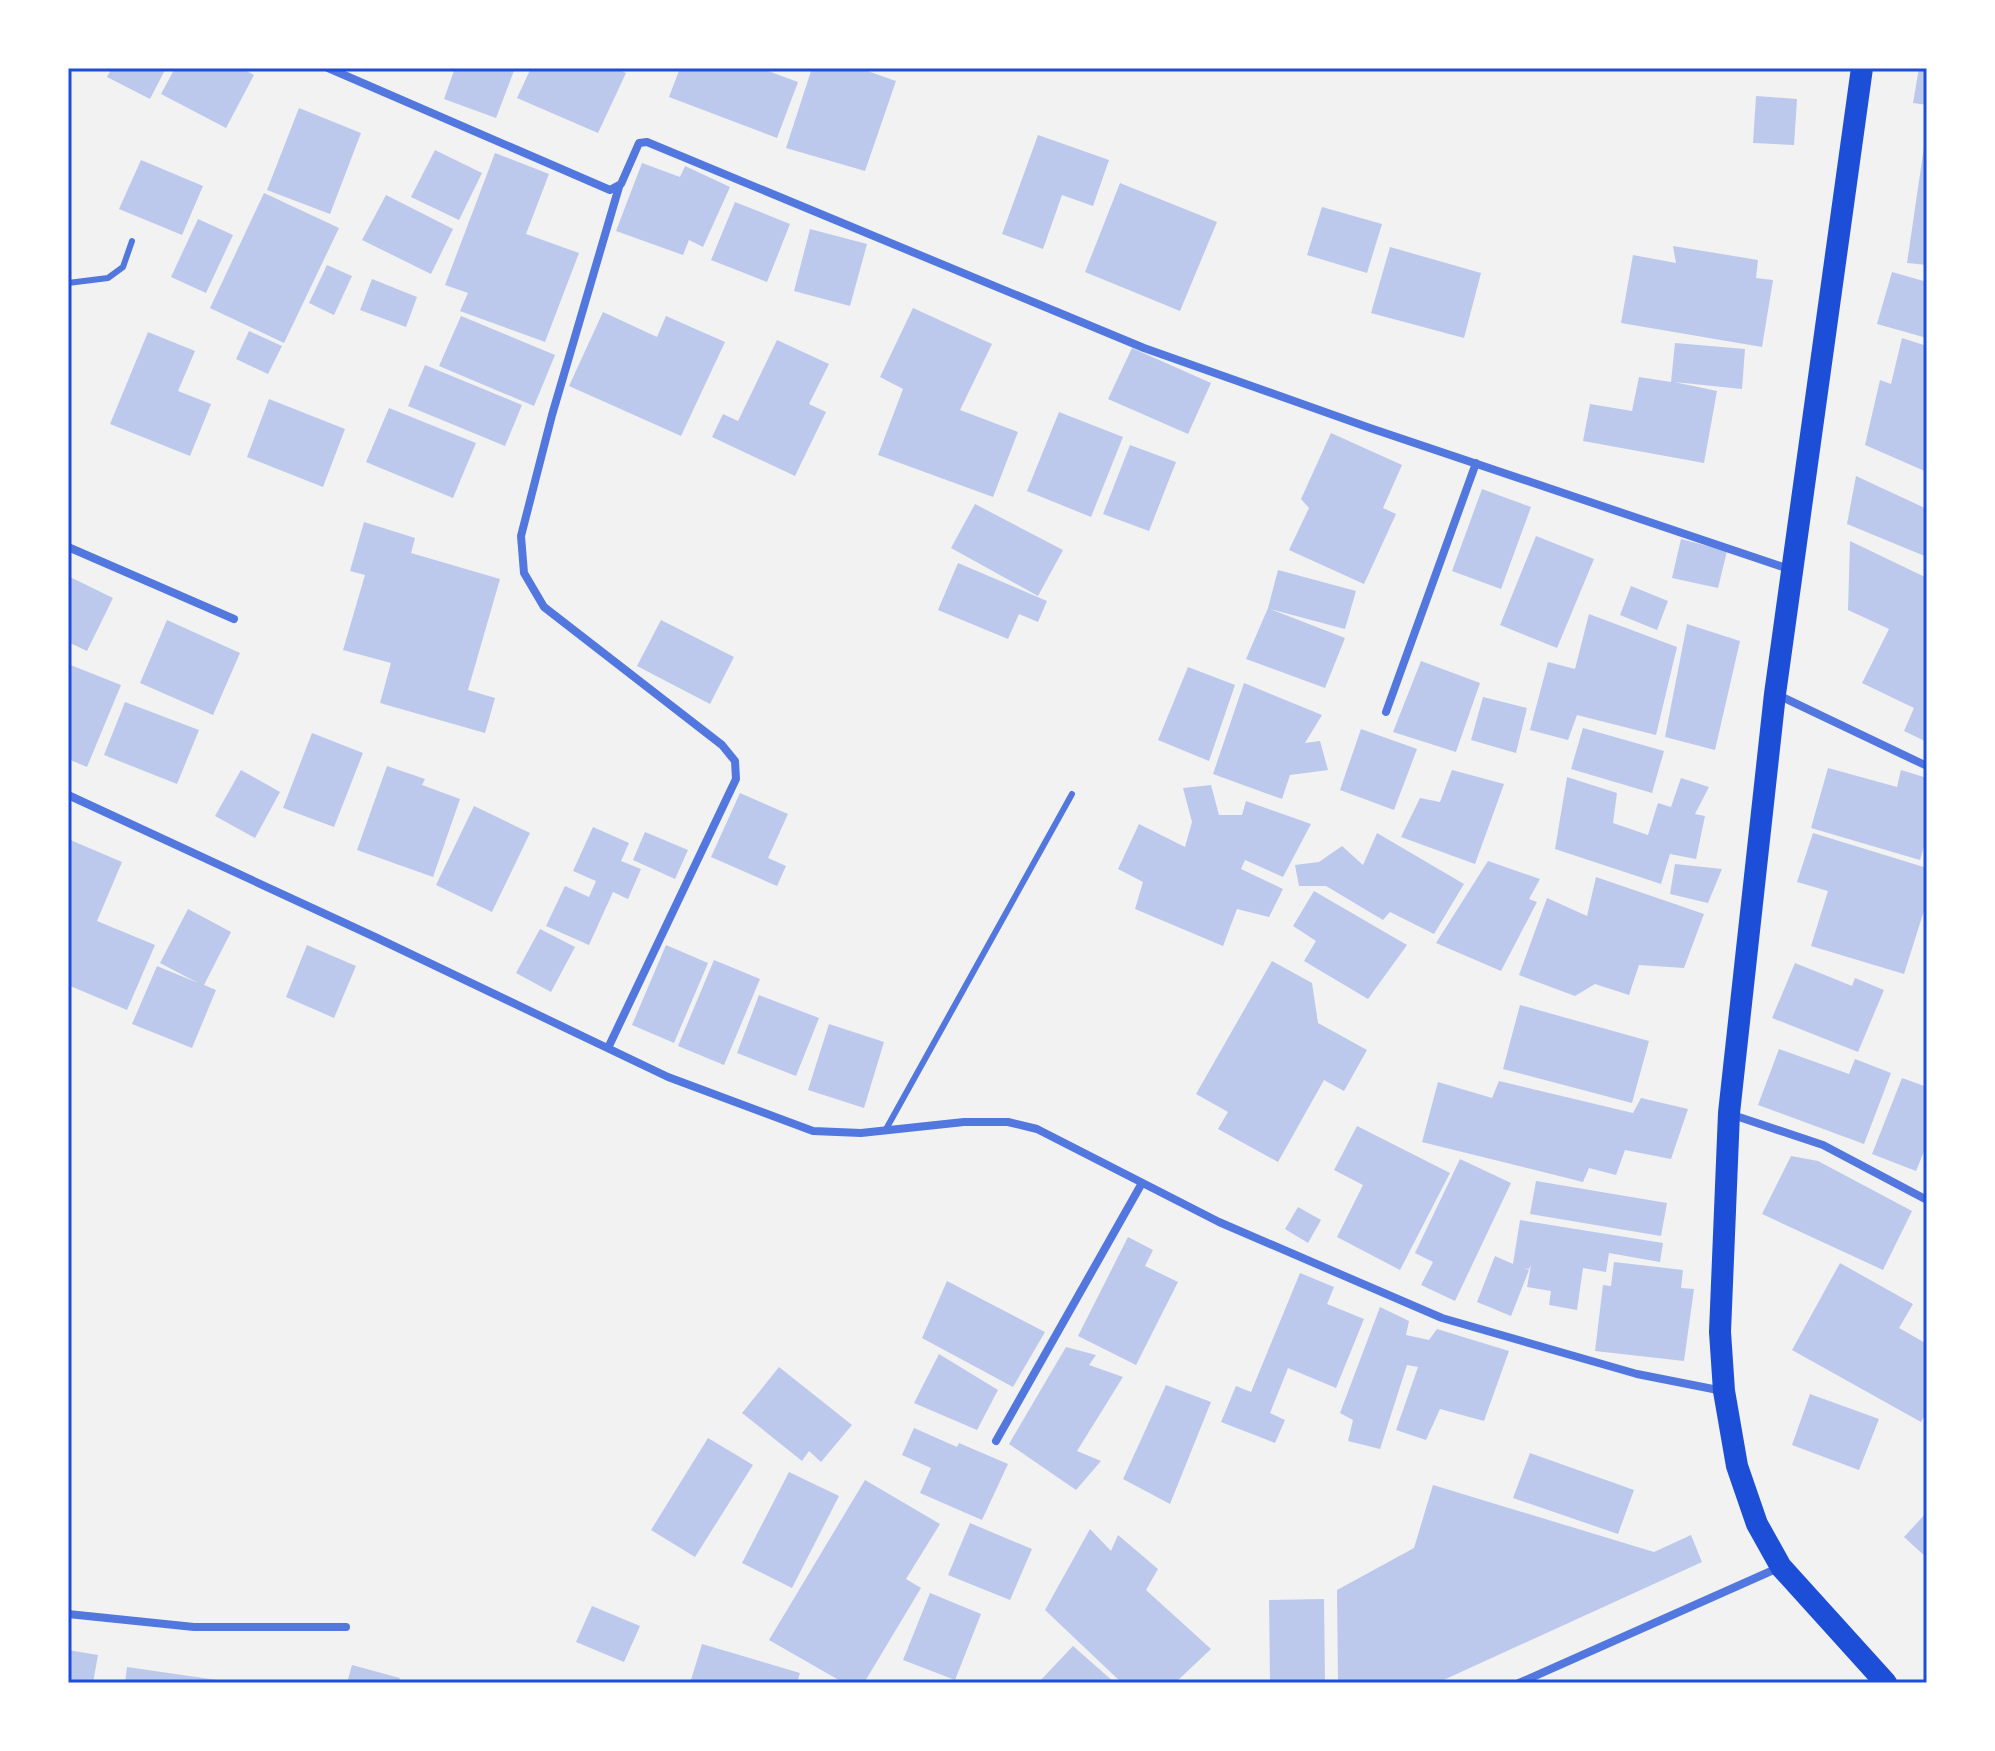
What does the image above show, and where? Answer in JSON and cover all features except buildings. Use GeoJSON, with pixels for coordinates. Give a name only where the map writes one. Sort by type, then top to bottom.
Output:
{"type":"FeatureCollection","features":[{"type":"Feature","properties":{"kind":"highway"},"geometry":{"type":"LineString","coordinates":[[1862,68],[1775,694],[1729,1113],[1720,1332],[1724,1391],[1737,1466],[1757,1524],[1781,1567],[1886,1683]]}},
{"type":"Feature","properties":{"kind":"street"},"geometry":{"type":"LineString","coordinates":[[328,68],[610,190],[619,187]]}},
{"type":"Feature","properties":{"kind":"street"},"geometry":{"type":"LineString","coordinates":[[608,1048],[736,779],[735,761],[722,745],[544,607],[524,573],[521,536],[552,415],[619,187],[637,145],[642,141],[1144,348],[1793,570]]}},
{"type":"Feature","properties":{"kind":"street"},"geometry":{"type":"LineString","coordinates":[[1386,712],[1476,463]]}},
{"type":"Feature","properties":{"kind":"street"},"geometry":{"type":"LineString","coordinates":[[68,547],[234,619]]}},
{"type":"Feature","properties":{"kind":"street"},"geometry":{"type":"LineString","coordinates":[[1775,694],[1927,766]]}},
{"type":"Feature","properties":{"kind":"street"},"geometry":{"type":"LineString","coordinates":[[68,795],[668,1077],[813,1131],[841,1134],[964,1122],[1008,1122],[1037,1129],[1219,1222],[1442,1318],[1637,1374],[1724,1391]]}},
{"type":"Feature","properties":{"kind":"street"},"geometry":{"type":"LineString","coordinates":[[1729,1113],[1823,1145],[1927,1200]]}},
{"type":"Feature","properties":{"kind":"street"},"geometry":{"type":"LineString","coordinates":[[996,1441],[1142,1183]]}},
{"type":"Feature","properties":{"kind":"street"},"geometry":{"type":"LineString","coordinates":[[1519,1683],[1781,1567]]}},
{"type":"Feature","properties":{"kind":"street"},"geometry":{"type":"LineString","coordinates":[[68,1614],[194,1627],[346,1627]]}},
{"type":"Feature","properties":{"kind":"lane"},"geometry":{"type":"LineString","coordinates":[[68,283],[108,278],[123,267],[132,241]]}},
{"type":"Feature","properties":{"kind":"lane"},"geometry":{"type":"LineString","coordinates":[[885,1131],[1072,794]]}}]}
